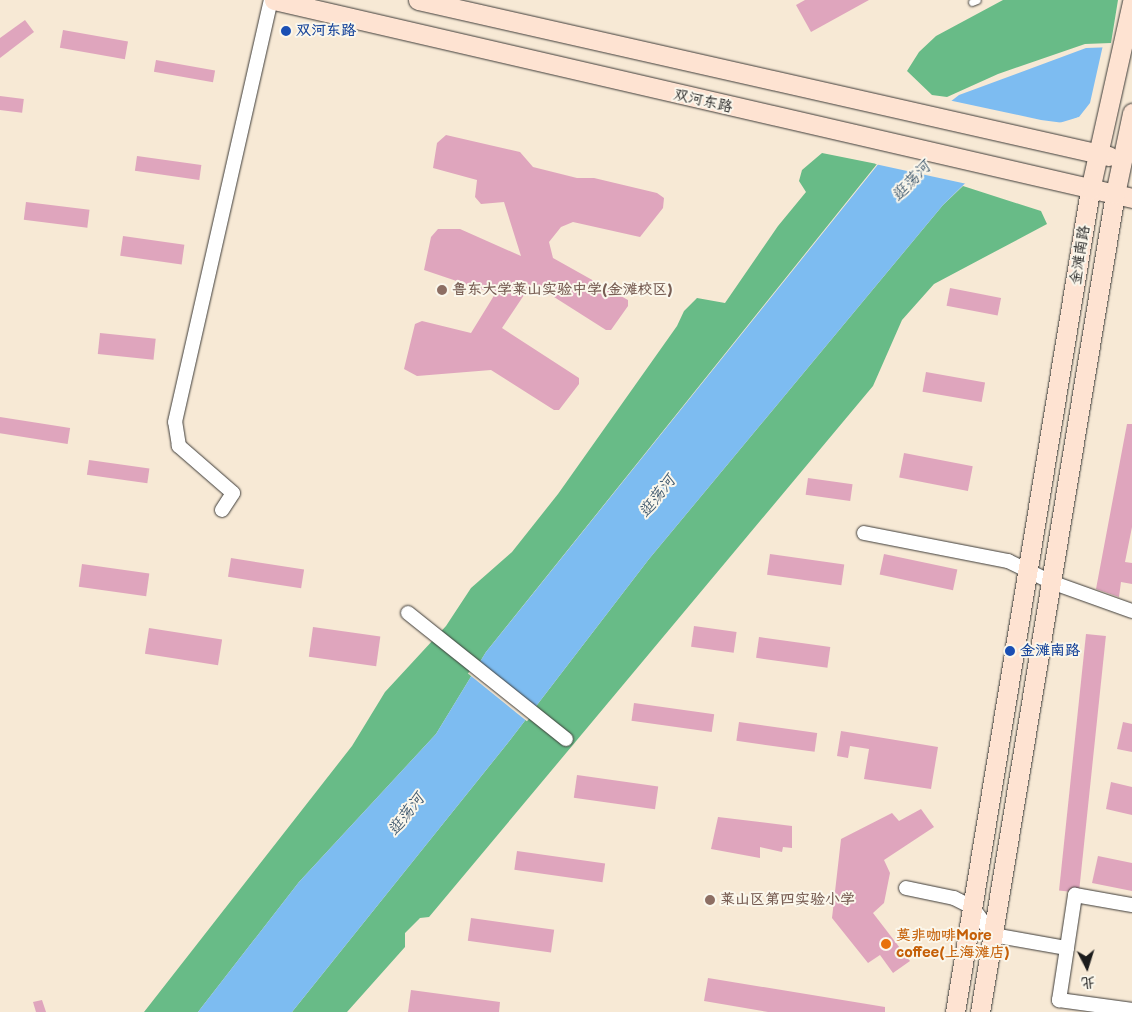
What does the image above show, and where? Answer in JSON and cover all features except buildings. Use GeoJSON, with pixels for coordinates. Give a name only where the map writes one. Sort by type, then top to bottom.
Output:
{"type":"FeatureCollection","features":[{"type":"Feature","properties":{"kind":"street","name":"双河东路"},"geometry":{"type":"LineString","coordinates":[[272,0],[878,142],[1043,180],[1123,196]]}},
{"type":"Feature","properties":{"kind":"street"},"geometry":{"type":"LineString","coordinates":[[222,510],[234,493],[179,446],[174,422],[272,0]]}},
{"type":"Feature","properties":{"kind":"street"},"geometry":{"type":"LineString","coordinates":[[418,0],[911,114],[1127,159]]}},
{"type":"Feature","properties":{"kind":"street","name":"金滩南路"},"geometry":{"type":"LineString","coordinates":[[955,1012],[1090,190],[1132,2]]}},
{"type":"Feature","properties":{"kind":"street","name":"金滩南路"},"geometry":{"type":"LineString","coordinates":[[980,1012],[1051,582],[1123,196],[1132,114]]}},
{"type":"Feature","properties":{"kind":"street"},"geometry":{"type":"LineString","coordinates":[[864,532],[1008,561],[1027,572],[1051,582],[1132,611]]}},
{"type":"Feature","properties":{"kind":"street"},"geometry":{"type":"LineString","coordinates":[[408,613],[566,739]]}},
{"type":"Feature","properties":{"kind":"street"},"geometry":{"type":"LineString","coordinates":[[906,888],[954,898],[972,907],[993,935],[1067,948]]}},
{"type":"Feature","properties":{"kind":"street"},"geometry":{"type":"LineString","coordinates":[[1132,905],[1076,895],[1059,1000],[1132,1010]]}},
{"type":"Feature","properties":{"kind":"green space"},"geometry":{"type":"Polygon","coordinates":[[[1003,0],[1118,0],[1111,43],[1085,44],[998,74],[947,97],[932,95],[907,71],[919,52],[936,36],[1003,0]]]}},
{"type":"Feature","properties":{"kind":"green space"},"geometry":{"type":"Polygon","coordinates":[[[822,153],[877,164],[486,652],[436,734],[299,882],[198,1012],[144,1012],[352,746],[385,692],[446,626],[471,588],[512,552],[558,494],[677,326],[684,311],[697,298],[725,303],[778,226],[806,192],[799,181],[802,170],[822,153]]]}},
{"type":"Feature","properties":{"kind":"green space"},"geometry":{"type":"Polygon","coordinates":[[[963,186],[1041,211],[1047,224],[934,284],[902,320],[873,386],[429,917],[420,918],[405,933],[405,947],[347,1012],[292,1012],[507,744],[649,559],[943,205],[963,186]]]}},
{"type":"Feature","properties":{"kind":"water","name":"逛荡河"},"geometry":{"type":"Polygon","coordinates":[[[1114,47],[1089,114],[1026,133],[999,150],[943,205],[649,559],[507,744],[292,1012],[198,1012],[299,882],[436,734],[486,652],[892,147],[959,95],[1086,48],[1114,47]]]}},
{"type":"Feature","properties":{"kind":"pier"},"geometry":{"type":"Polygon","coordinates":[[[1103,45],[1132,46],[1132,115],[1079,117],[1090,103],[1103,45]]]}},
{"type":"Feature","properties":{"kind":"pier"},"geometry":{"type":"Polygon","coordinates":[[[948,100],[1041,120],[1064,123],[1079,117],[1078,119],[1027,135],[1000,152],[967,184],[875,164],[890,145],[948,100]]]}},
{"type":"Feature","properties":{"kind":"pier"},"geometry":{"type":"Polygon","coordinates":[[[478,661],[537,709],[527,721],[468,673],[478,661]]]}},
{"type":"Feature","properties":{"kind":"place","name":"双河东路"},"geometry":{"type":"Point","coordinates":[286,31]}},
{"type":"Feature","properties":{"kind":"place","name":"鲁东大学莱山实验中学(金滩校区)"},"geometry":{"type":"Point","coordinates":[442,290]}},
{"type":"Feature","properties":{"kind":"place","name":"金滩南路"},"geometry":{"type":"Point","coordinates":[1010,651]}},
{"type":"Feature","properties":{"kind":"place","name":"莱山区第四实验小学"},"geometry":{"type":"Point","coordinates":[710,900]}},
{"type":"Feature","properties":{"kind":"place","name":"莫非咖啡More coffee(上海滩店)"},"geometry":{"type":"Point","coordinates":[886,944]}}]}
